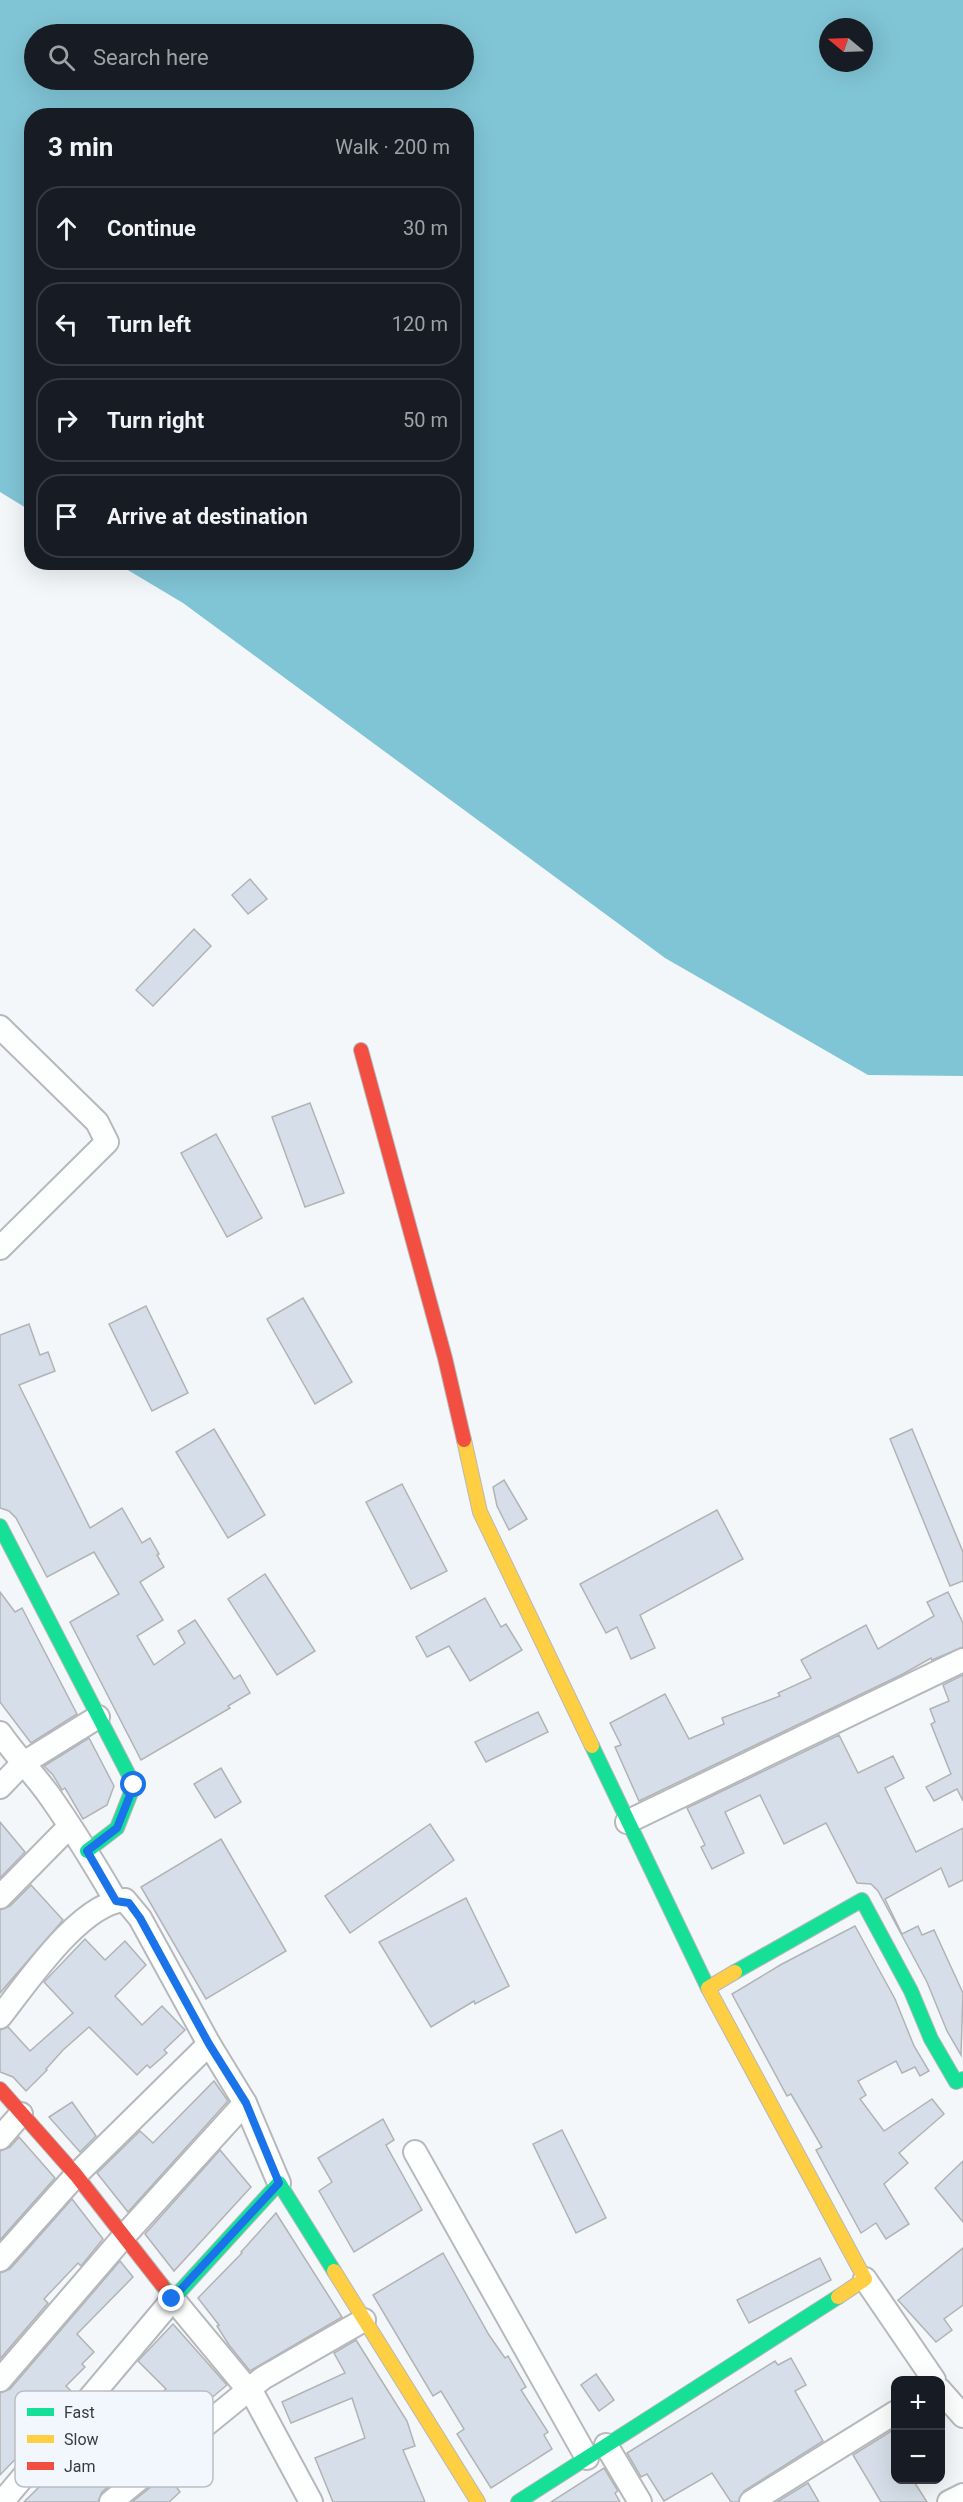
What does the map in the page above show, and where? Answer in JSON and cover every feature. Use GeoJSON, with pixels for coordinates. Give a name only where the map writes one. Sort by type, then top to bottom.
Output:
{"type":"FeatureCollection","features":[{"type":"Feature","properties":{"kind":"street"},"geometry":{"type":"LineString","coordinates":[[0,1027],[97,1122],[107,1142],[0,1248]]}},
{"type":"Feature","properties":{"kind":"street"},"geometry":{"type":"LineString","coordinates":[[361,1050],[445,1358],[480,1512],[708,1988],[865,2279],[931,2376]]}},
{"type":"Feature","properties":{"kind":"street"},"geometry":{"type":"LineString","coordinates":[[0,1526],[134,1785],[117,1828],[87,1851]]}},
{"type":"Feature","properties":{"kind":"street"},"geometry":{"type":"LineString","coordinates":[[627,1822],[963,1660]]}},
{"type":"Feature","properties":{"kind":"street"},"geometry":{"type":"LineString","coordinates":[[0,1787],[22,1764],[98,1717]]}},
{"type":"Feature","properties":{"kind":"street"},"geometry":{"type":"LineString","coordinates":[[0,1733],[22,1764],[48,1794],[87,1851],[116,1901]]}},
{"type":"Feature","properties":{"kind":"street"},"geometry":{"type":"LineString","coordinates":[[0,1897],[69,1827]]}},
{"type":"Feature","properties":{"kind":"street"},"geometry":{"type":"LineString","coordinates":[[708,1988],[773,1948],[862,1900],[911,1991],[931,2039],[961,2083]]}},
{"type":"Feature","properties":{"kind":"street"},"geometry":{"type":"LineString","coordinates":[[0,2017],[63,1939],[105,1904],[116,1901],[129,1903],[140,1918],[209,2044],[246,2103],[279,2183],[477,2502]]}},
{"type":"Feature","properties":{"kind":"street"},"geometry":{"type":"LineString","coordinates":[[0,2260],[76,2175],[209,2044]]}},
{"type":"Feature","properties":{"kind":"street"},"geometry":{"type":"LineString","coordinates":[[0,2089],[76,2175],[125,2235],[172,2299],[249,2391],[311,2502]]}},
{"type":"Feature","properties":{"kind":"street"},"geometry":{"type":"LineString","coordinates":[[0,2380],[125,2235],[246,2103]]}},
{"type":"Feature","properties":{"kind":"street"},"geometry":{"type":"LineString","coordinates":[[0,2138],[21,2114]]}},
{"type":"Feature","properties":{"kind":"street"},"geometry":{"type":"LineString","coordinates":[[415,2152],[587,2458]]}},
{"type":"Feature","properties":{"kind":"street"},"geometry":{"type":"LineString","coordinates":[[95,2391],[172,2299],[279,2183]]}},
{"type":"Feature","properties":{"kind":"street"},"geometry":{"type":"LineString","coordinates":[[518,2502],[865,2279]]}},
{"type":"Feature","properties":{"kind":"street"},"geometry":{"type":"LineString","coordinates":[[213,2420],[263,2378],[364,2320]]}},
{"type":"Feature","properties":{"kind":"street"},"geometry":{"type":"LineString","coordinates":[[945,2396],[963,2416]]}},
{"type":"Feature","properties":{"kind":"street"},"geometry":{"type":"LineString","coordinates":[[751,2502],[891,2415]]}},
{"type":"Feature","properties":{"kind":"street"},"geometry":{"type":"LineString","coordinates":[[606,2445],[640,2502]]}},
{"type":"Feature","properties":{"kind":"street"},"geometry":{"type":"LineString","coordinates":[[2,2502],[15,2486]]}},
{"type":"Feature","properties":{"kind":"street"},"geometry":{"type":"LineString","coordinates":[[111,2502],[130,2487]]}},
{"type":"Feature","properties":{"kind":"street"},"geometry":{"type":"LineString","coordinates":[[949,2502],[963,2494]]}},
{"type":"Feature","properties":{"kind":"water"},"geometry":{"type":"Polygon","coordinates":[[[0,0],[963,0],[963,1076],[868,1075],[665,958],[183,603],[128,570],[474,570],[474,108],[24,108],[24,507],[0,492],[0,0]]]}},
{"type":"Feature","properties":{"kind":"building"},"geometry":{"type":"Polygon","coordinates":[[[250,879],[267,899],[248,914],[232,895],[250,879]]]}},
{"type":"Feature","properties":{"kind":"building"},"geometry":{"type":"Polygon","coordinates":[[[194,929],[211,946],[153,1006],[136,990],[194,929]]]}},
{"type":"Feature","properties":{"kind":"building"},"geometry":{"type":"Polygon","coordinates":[[[310,1103],[344,1193],[305,1207],[272,1117],[310,1103]]]}},
{"type":"Feature","properties":{"kind":"building"},"geometry":{"type":"Polygon","coordinates":[[[216,1134],[262,1218],[227,1237],[181,1153],[216,1134]]]}},
{"type":"Feature","properties":{"kind":"building"},"geometry":{"type":"Polygon","coordinates":[[[303,1298],[352,1382],[315,1404],[267,1319],[303,1298]]]}},
{"type":"Feature","properties":{"kind":"building"},"geometry":{"type":"Polygon","coordinates":[[[146,1306],[188,1393],[152,1411],[109,1324],[146,1306]]]}},
{"type":"Feature","properties":{"kind":"building"},"geometry":{"type":"Polygon","coordinates":[[[29,1324],[40,1355],[48,1352],[55,1371],[19,1385],[90,1528],[122,1508],[142,1543],[150,1538],[164,1567],[140,1582],[163,1620],[137,1636],[154,1665],[185,1643],[178,1631],[195,1620],[234,1679],[240,1675],[250,1693],[228,1706],[230,1708],[141,1760],[70,1622],[119,1594],[94,1552],[47,1577],[16,1518],[9,1511],[0,1508],[0,1335],[29,1324]]]}},
{"type":"Feature","properties":{"kind":"building"},"geometry":{"type":"Polygon","coordinates":[[[214,1429],[265,1515],[228,1538],[176,1452],[214,1429]]]}},
{"type":"Feature","properties":{"kind":"building"},"geometry":{"type":"Polygon","coordinates":[[[912,1429],[963,1552],[963,1581],[950,1586],[890,1439],[912,1429]]]}},
{"type":"Feature","properties":{"kind":"building"},"geometry":{"type":"Polygon","coordinates":[[[504,1480],[527,1519],[509,1530],[497,1506],[493,1487],[504,1480]]]}},
{"type":"Feature","properties":{"kind":"building"},"geometry":{"type":"Polygon","coordinates":[[[402,1484],[447,1571],[411,1589],[366,1502],[402,1484]]]}},
{"type":"Feature","properties":{"kind":"building"},"geometry":{"type":"Polygon","coordinates":[[[717,1510],[743,1559],[640,1615],[655,1648],[631,1659],[617,1627],[606,1633],[580,1584],[717,1510]]]}},
{"type":"Feature","properties":{"kind":"building"},"geometry":{"type":"Polygon","coordinates":[[[265,1574],[315,1651],[277,1675],[228,1599],[265,1574]]]}},
{"type":"Feature","properties":{"kind":"building"},"geometry":{"type":"Polygon","coordinates":[[[0,1592],[15,1612],[22,1608],[77,1714],[31,1743],[0,1702],[0,1592]]]}},
{"type":"Feature","properties":{"kind":"building"},"geometry":{"type":"Polygon","coordinates":[[[948,1592],[963,1623],[963,1647],[932,1660],[931,1658],[903,1674],[639,1801],[615,1747],[621,1745],[610,1723],[665,1694],[689,1739],[724,1724],[722,1718],[780,1696],[778,1693],[811,1678],[801,1660],[866,1625],[878,1649],[934,1616],[927,1602],[948,1592]]]}},
{"type":"Feature","properties":{"kind":"building"},"geometry":{"type":"Polygon","coordinates":[[[485,1598],[501,1627],[506,1624],[522,1650],[470,1681],[449,1646],[427,1657],[416,1637],[485,1598]]]}},
{"type":"Feature","properties":{"kind":"building"},"geometry":{"type":"Polygon","coordinates":[[[963,1675],[963,1801],[957,1789],[934,1801],[926,1787],[951,1774],[931,1724],[935,1722],[930,1709],[949,1701],[943,1685],[963,1675]]]}},
{"type":"Feature","properties":{"kind":"building"},"geometry":{"type":"Polygon","coordinates":[[[538,1712],[548,1732],[486,1762],[475,1742],[538,1712]]]}},
{"type":"Feature","properties":{"kind":"building"},"geometry":{"type":"Polygon","coordinates":[[[839,1735],[858,1773],[893,1756],[904,1778],[885,1788],[916,1852],[963,1828],[963,1880],[949,1887],[941,1868],[885,1899],[902,1934],[918,1926],[922,1935],[934,1930],[963,1993],[961,2055],[947,2031],[927,1982],[878,1891],[871,1884],[857,1883],[826,1823],[784,1844],[760,1795],[725,1812],[744,1853],[712,1869],[701,1847],[705,1845],[687,1808],[839,1735]]]}},
{"type":"Feature","properties":{"kind":"building"},"geometry":{"type":"Polygon","coordinates":[[[89,1738],[114,1786],[107,1805],[83,1819],[65,1788],[62,1790],[44,1766],[89,1738]]]}},
{"type":"Feature","properties":{"kind":"building"},"geometry":{"type":"Polygon","coordinates":[[[221,1768],[241,1802],[215,1818],[194,1784],[221,1768]]]}},
{"type":"Feature","properties":{"kind":"building"},"geometry":{"type":"Polygon","coordinates":[[[0,1822],[25,1852],[0,1878],[0,1822]]]}},
{"type":"Feature","properties":{"kind":"building"},"geometry":{"type":"Polygon","coordinates":[[[430,1824],[454,1860],[350,1933],[325,1896],[430,1824]]]}},
{"type":"Feature","properties":{"kind":"building"},"geometry":{"type":"Polygon","coordinates":[[[221,1839],[286,1951],[206,1999],[141,1887],[221,1839]]]}},
{"type":"Feature","properties":{"kind":"building"},"geometry":{"type":"Polygon","coordinates":[[[31,1885],[63,1920],[0,1993],[0,1910],[10,1906],[31,1885]]]}},
{"type":"Feature","properties":{"kind":"building"},"geometry":{"type":"Polygon","coordinates":[[[466,1898],[509,1986],[475,2004],[474,2001],[431,2027],[379,1942],[466,1898]]]}},
{"type":"Feature","properties":{"kind":"building"},"geometry":{"type":"Polygon","coordinates":[[[855,1926],[895,1999],[914,2046],[929,2071],[920,2076],[915,2067],[902,2073],[896,2061],[858,2081],[866,2095],[860,2099],[884,2131],[932,2099],[944,2114],[899,2153],[908,2163],[884,2184],[909,2224],[886,2239],[876,2223],[861,2233],[816,2150],[822,2147],[791,2094],[787,2096],[732,1994],[782,1964],[855,1926]]]}},
{"type":"Feature","properties":{"kind":"building"},"geometry":{"type":"Polygon","coordinates":[[[85,1939],[105,1960],[125,1941],[146,1965],[115,1996],[142,2025],[162,2006],[185,2030],[164,2050],[167,2053],[150,2068],[147,2065],[137,2075],[89,2027],[63,2050],[26,2091],[13,2077],[0,2072],[0,2030],[8,2027],[30,2051],[73,2013],[44,1982],[85,1939]]]}},
{"type":"Feature","properties":{"kind":"building"},"geometry":{"type":"Polygon","coordinates":[[[214,2081],[228,2101],[128,2212],[97,2173],[140,2131],[153,2143],[214,2081]]]}},
{"type":"Feature","properties":{"kind":"building"},"geometry":{"type":"Polygon","coordinates":[[[72,2102],[96,2136],[80,2152],[49,2117],[72,2102]]]}},
{"type":"Feature","properties":{"kind":"building"},"geometry":{"type":"Polygon","coordinates":[[[383,2119],[394,2140],[386,2145],[422,2210],[354,2252],[319,2191],[332,2182],[318,2158],[383,2119]]]}},
{"type":"Feature","properties":{"kind":"building"},"geometry":{"type":"Polygon","coordinates":[[[562,2130],[606,2218],[576,2233],[533,2144],[562,2130]]]}},
{"type":"Feature","properties":{"kind":"building"},"geometry":{"type":"Polygon","coordinates":[[[19,2137],[55,2178],[0,2240],[0,2151],[10,2147],[19,2137]]]}},
{"type":"Feature","properties":{"kind":"building"},"geometry":{"type":"Polygon","coordinates":[[[220,2150],[251,2187],[174,2271],[145,2234],[220,2150]]]}},
{"type":"Feature","properties":{"kind":"building"},"geometry":{"type":"Polygon","coordinates":[[[963,2161],[963,2222],[935,2188],[963,2161]]]}},
{"type":"Feature","properties":{"kind":"building"},"geometry":{"type":"Polygon","coordinates":[[[72,2199],[103,2239],[81,2266],[78,2263],[44,2299],[48,2303],[0,2359],[0,2273],[10,2269],[72,2199]]]}},
{"type":"Feature","properties":{"kind":"building"},"geometry":{"type":"Polygon","coordinates":[[[276,2213],[342,2317],[250,2371],[229,2345],[217,2326],[219,2325],[198,2298],[242,2253],[276,2213]]]}},
{"type":"Feature","properties":{"kind":"building"},"geometry":{"type":"Polygon","coordinates":[[[963,2248],[963,2305],[944,2319],[952,2330],[936,2342],[898,2300],[963,2248]]]}},
{"type":"Feature","properties":{"kind":"building"},"geometry":{"type":"Polygon","coordinates":[[[443,2253],[489,2335],[505,2358],[508,2356],[526,2387],[521,2390],[548,2432],[544,2435],[552,2449],[491,2488],[457,2434],[464,2429],[441,2391],[433,2396],[373,2295],[443,2253]]]}},
{"type":"Feature","properties":{"kind":"building"},"geometry":{"type":"Polygon","coordinates":[[[820,2258],[831,2280],[749,2323],[737,2300],[820,2258]]]}},
{"type":"Feature","properties":{"kind":"building"},"geometry":{"type":"Polygon","coordinates":[[[120,2261],[133,2277],[77,2334],[94,2352],[82,2364],[85,2367],[66,2386],[71,2391],[15,2391],[15,2460],[0,2475],[0,2393],[10,2389],[120,2261]]]}},
{"type":"Feature","properties":{"kind":"building"},"geometry":{"type":"Polygon","coordinates":[[[173,2324],[227,2385],[213,2397],[213,2391],[164,2391],[166,2389],[138,2361],[173,2324]]]}},
{"type":"Feature","properties":{"kind":"building"},"geometry":{"type":"Polygon","coordinates":[[[356,2340],[407,2421],[415,2446],[403,2450],[425,2502],[333,2502],[315,2458],[365,2438],[352,2398],[291,2423],[282,2402],[345,2373],[334,2353],[356,2340]]]}},
{"type":"Feature","properties":{"kind":"building"},"geometry":{"type":"Polygon","coordinates":[[[791,2358],[806,2385],[795,2391],[823,2441],[744,2491],[738,2502],[731,2502],[712,2473],[664,2501],[647,2474],[641,2477],[627,2453],[775,2361],[778,2365],[791,2358]]]}},
{"type":"Feature","properties":{"kind":"building"},"geometry":{"type":"Polygon","coordinates":[[[596,2374],[614,2400],[599,2411],[581,2385],[596,2374]]]}},
{"type":"Feature","properties":{"kind":"building"},"geometry":{"type":"Polygon","coordinates":[[[891,2431],[891,2484],[916,2484],[927,2502],[881,2502],[853,2455],[891,2431]]]}},
{"type":"Feature","properties":{"kind":"building"},"geometry":{"type":"Polygon","coordinates":[[[604,2468],[618,2491],[615,2493],[620,2502],[551,2502],[604,2468]]]}},
{"type":"Feature","properties":{"kind":"building"},"geometry":{"type":"Polygon","coordinates":[[[808,2483],[819,2502],[777,2502],[808,2483]]]}},
{"type":"Feature","properties":{"kind":"building"},"geometry":{"type":"Polygon","coordinates":[[[39,2487],[108,2487],[102,2492],[98,2502],[24,2502],[39,2487]]]}},
{"type":"Feature","properties":{"kind":"building"},"geometry":{"type":"Polygon","coordinates":[[[151,2487],[176,2487],[180,2492],[169,2502],[132,2502],[151,2487]]]}},
{"type":"Feature","properties":{"kind":"traffic: fast"},"geometry":{"type":"LineString","coordinates":[[0,1526],[134,1785],[117,1828],[87,1851]]}},
{"type":"Feature","properties":{"kind":"traffic: fast"},"geometry":{"type":"LineString","coordinates":[[592,1746],[708,1988]]}},
{"type":"Feature","properties":{"kind":"traffic: fast"},"geometry":{"type":"LineString","coordinates":[[735,1972],[862,1900],[911,1991],[931,2039],[956,2082],[963,2079]]}},
{"type":"Feature","properties":{"kind":"traffic: fast"},"geometry":{"type":"LineString","coordinates":[[162,2285],[173,2299],[279,2183],[334,2271]]}},
{"type":"Feature","properties":{"kind":"traffic: fast"},"geometry":{"type":"LineString","coordinates":[[518,2502],[838,2297]]}},
{"type":"Feature","properties":{"kind":"traffic: slow"},"geometry":{"type":"LineString","coordinates":[[464,1440],[480,1512],[592,1746]]}},
{"type":"Feature","properties":{"kind":"traffic: slow"},"geometry":{"type":"LineString","coordinates":[[735,1972],[708,1988],[865,2279],[838,2297]]}},
{"type":"Feature","properties":{"kind":"traffic: slow"},"geometry":{"type":"LineString","coordinates":[[334,2271],[478,2502]]}},
{"type":"Feature","properties":{"kind":"traffic: jam"},"geometry":{"type":"LineString","coordinates":[[361,1050],[445,1358],[464,1440]]}},
{"type":"Feature","properties":{"kind":"traffic: jam"},"geometry":{"type":"LineString","coordinates":[[0,2089],[76,2175],[162,2285]]}},
{"type":"Feature","properties":{"kind":"route"},"geometry":{"type":"LineString","coordinates":[[134,1785],[117,1828],[87,1851],[116,1901],[125,1900],[140,1918],[209,2044],[246,2103],[279,2183],[228,2241],[172,2299]]}}]}
